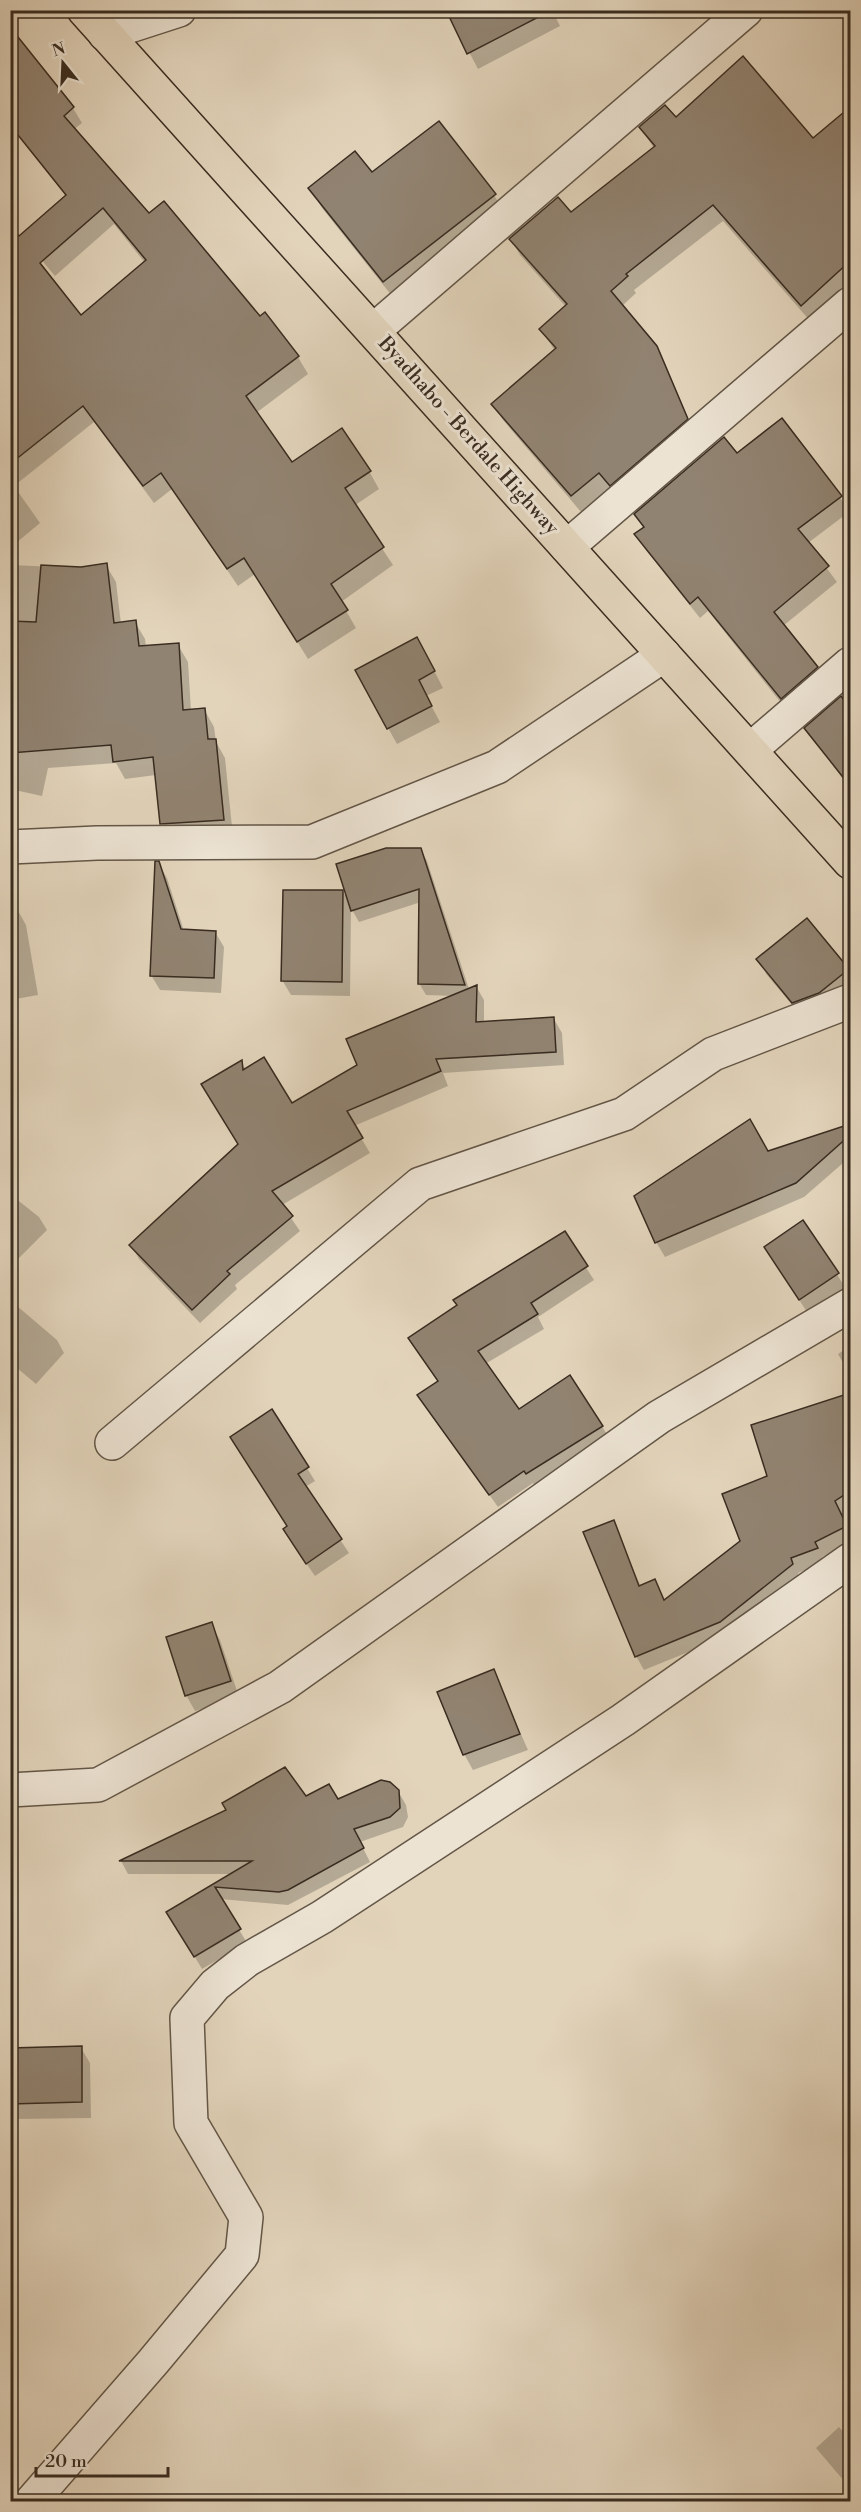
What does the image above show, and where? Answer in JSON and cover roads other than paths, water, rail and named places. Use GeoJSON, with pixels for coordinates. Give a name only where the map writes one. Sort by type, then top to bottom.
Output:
{"type":"FeatureCollection","features":[{"type":"Feature","properties":{"kind":"main road","name":"Byadhabo - Berdale Highway"},"geometry":{"type":"LineString","coordinates":[[95,22],[850,862]]}},
{"type":"Feature","properties":{"kind":"street"},"geometry":{"type":"LineString","coordinates":[[95,22],[179,10]]}},
{"type":"Feature","properties":{"kind":"street"},"geometry":{"type":"LineString","coordinates":[[373,331],[746,10]]}},
{"type":"Feature","properties":{"kind":"street"},"geometry":{"type":"LineString","coordinates":[[567,547],[850,304]]}},
{"type":"Feature","properties":{"kind":"street"},"geometry":{"type":"LineString","coordinates":[[10,847],[98,843],[312,842],[497,767],[664,655]]}},
{"type":"Feature","properties":{"kind":"street"},"geometry":{"type":"LineString","coordinates":[[750,750],[850,664]]}},
{"type":"Feature","properties":{"kind":"street"},"geometry":{"type":"LineString","coordinates":[[112,1443],[420,1184],[624,1114],[713,1054],[850,1001]]}},
{"type":"Feature","properties":{"kind":"street"},"geometry":{"type":"LineString","coordinates":[[10,1790],[98,1785],[280,1688],[659,1417],[850,1305]]}},
{"type":"Feature","properties":{"kind":"street"},"geometry":{"type":"LineString","coordinates":[[32,2502],[242,2255],[246,2217],[191,2123],[187,2018],[215,1985],[247,1960],[322,1917],[623,1720],[850,1560]]}}]}
